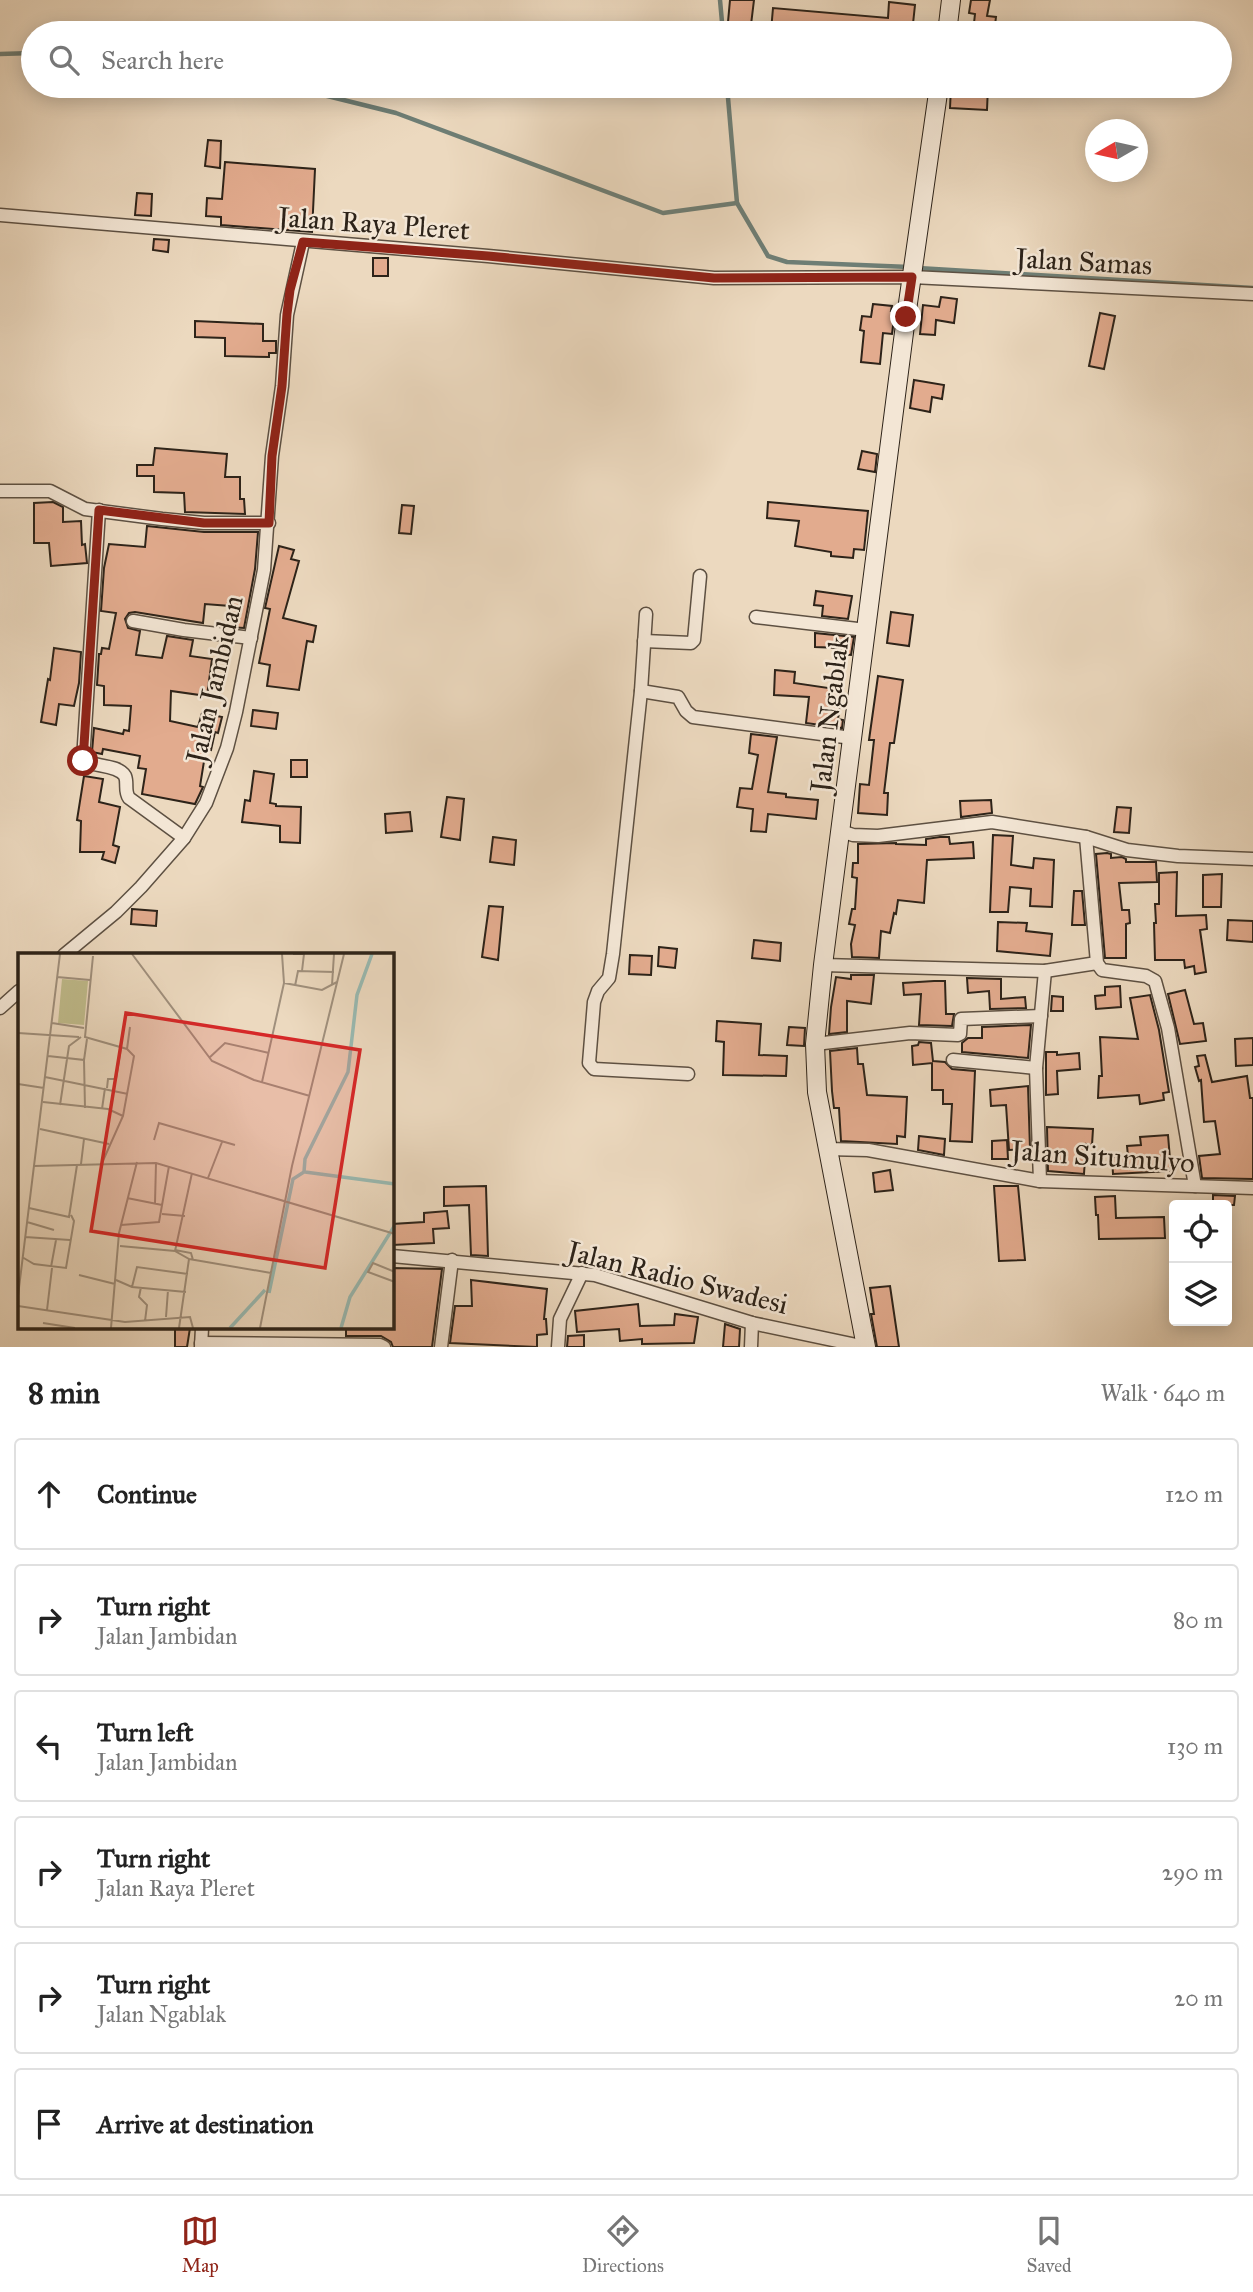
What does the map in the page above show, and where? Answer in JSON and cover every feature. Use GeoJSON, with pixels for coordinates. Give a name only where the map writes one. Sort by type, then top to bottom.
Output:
{"type":"FeatureCollection","features":[{"type":"Feature","properties":{"kind":"street"},"geometry":{"type":"LineString","coordinates":[[948,21],[951,0]]}},
{"type":"Feature","properties":{"kind":"street","name":"Jalan Ngablak"},"geometry":{"type":"LineString","coordinates":[[866,1347],[818,1104],[815,1044],[852,738],[937,98]]}},
{"type":"Feature","properties":{"kind":"street","name":"Jalan Raya Pleret"},"geometry":{"type":"LineString","coordinates":[[0,215],[714,278],[914,268]]}},
{"type":"Feature","properties":{"kind":"street","name":"Jalan Jambidan"},"geometry":{"type":"LineString","coordinates":[[66,953],[133,896],[184,838],[206,803],[227,748],[264,570],[272,456],[282,386],[287,314],[290,290],[303,242]]}},
{"type":"Feature","properties":{"kind":"street","name":"Jalan Samas"},"geometry":{"type":"LineString","coordinates":[[914,268],[1253,294]]}},
{"type":"Feature","properties":{"kind":"street"},"geometry":{"type":"LineString","coordinates":[[0,491],[50,491],[85,509],[204,523],[269,523]]}},
{"type":"Feature","properties":{"kind":"street"},"geometry":{"type":"LineString","coordinates":[[99,510],[83,760],[121,772],[126,779],[125,792],[129,798],[184,838]]}},
{"type":"Feature","properties":{"kind":"street"},"geometry":{"type":"LineString","coordinates":[[644,641],[691,643],[694,640],[700,576]]}},
{"type":"Feature","properties":{"kind":"street"},"geometry":{"type":"LineString","coordinates":[[646,614],[609,978],[598,991],[594,1002],[589,1063],[594,1069],[688,1074]]}},
{"type":"Feature","properties":{"kind":"street"},"geometry":{"type":"LineString","coordinates":[[756,617],[866,630]]}},
{"type":"Feature","properties":{"kind":"street"},"geometry":{"type":"LineString","coordinates":[[133,621],[172,629],[251,638]]}},
{"type":"Feature","properties":{"kind":"street"},"geometry":{"type":"LineString","coordinates":[[640,691],[678,697],[693,717],[852,738]]}},
{"type":"Feature","properties":{"kind":"street"},"geometry":{"type":"LineString","coordinates":[[841,831],[853,835],[878,836],[992,822],[1086,837],[1127,850],[1178,856],[1253,859]]}},
{"type":"Feature","properties":{"kind":"street"},"geometry":{"type":"LineString","coordinates":[[1086,837],[1097,964],[1102,970],[1146,976],[1155,981],[1168,1028],[1195,1186]]}},
{"type":"Feature","properties":{"kind":"street"},"geometry":{"type":"LineString","coordinates":[[823,965],[1045,971],[1097,964]]}},
{"type":"Feature","properties":{"kind":"street"},"geometry":{"type":"LineString","coordinates":[[1040,1181],[1036,1068],[1045,971]]}},
{"type":"Feature","properties":{"kind":"street"},"geometry":{"type":"LineString","coordinates":[[0,1008],[18,992]]}},
{"type":"Feature","properties":{"kind":"street"},"geometry":{"type":"LineString","coordinates":[[815,1044],[910,1033],[958,1035],[961,1019],[1041,1016]]}},
{"type":"Feature","properties":{"kind":"street"},"geometry":{"type":"LineString","coordinates":[[953,1060],[1036,1068]]}},
{"type":"Feature","properties":{"kind":"street","name":"Jalan Situmulyo"},"geometry":{"type":"LineString","coordinates":[[827,1149],[868,1150],[1040,1181],[1253,1188]]}},
{"type":"Feature","properties":{"kind":"street","name":"Jalan Radio Swadesi"},"geometry":{"type":"LineString","coordinates":[[394,1256],[582,1273],[608,1278],[752,1323],[866,1347]]}},
{"type":"Feature","properties":{"kind":"street"},"geometry":{"type":"LineString","coordinates":[[441,1347],[452,1260]]}},
{"type":"Feature","properties":{"kind":"street"},"geometry":{"type":"LineString","coordinates":[[558,1347],[560,1320],[582,1273]]}},
{"type":"Feature","properties":{"kind":"street"},"geometry":{"type":"LineString","coordinates":[[751,1347],[752,1323]]}},
{"type":"Feature","properties":{"kind":"street"},"geometry":{"type":"LineString","coordinates":[[201,1345],[384,1347]]}},
{"type":"Feature","properties":{"kind":"building"},"geometry":{"type":"Polygon","coordinates":[[[730,0],[754,0],[751,21],[728,21],[730,0]]]}},
{"type":"Feature","properties":{"kind":"building"},"geometry":{"type":"Polygon","coordinates":[[[971,0],[990,0],[987,16],[996,17],[996,21],[974,21],[975,14],[969,13],[971,0]]]}},
{"type":"Feature","properties":{"kind":"building"},"geometry":{"type":"Polygon","coordinates":[[[889,2],[915,5],[913,21],[772,21],[773,8],[888,18],[889,2]]]}},
{"type":"Feature","properties":{"kind":"building"},"geometry":{"type":"Polygon","coordinates":[[[950,98],[988,98],[987,110],[950,108],[950,98]]]}},
{"type":"Feature","properties":{"kind":"building"},"geometry":{"type":"Polygon","coordinates":[[[208,140],[221,141],[220,168],[205,166],[208,140]]]}},
{"type":"Feature","properties":{"kind":"building"},"geometry":{"type":"Polygon","coordinates":[[[225,162],[315,169],[312,232],[221,225],[221,217],[206,216],[207,198],[222,199],[225,162]]]}},
{"type":"Feature","properties":{"kind":"building"},"geometry":{"type":"Polygon","coordinates":[[[137,193],[152,194],[151,216],[135,215],[137,193]]]}},
{"type":"Feature","properties":{"kind":"building"},"geometry":{"type":"Polygon","coordinates":[[[154,239],[169,240],[168,252],[153,250],[154,239]]]}},
{"type":"Feature","properties":{"kind":"building"},"geometry":{"type":"Polygon","coordinates":[[[373,258],[388,258],[388,276],[373,276],[373,258]]]}},
{"type":"Feature","properties":{"kind":"building"},"geometry":{"type":"Polygon","coordinates":[[[941,297],[957,299],[954,323],[936,320],[935,335],[920,334],[923,305],[939,307],[941,297]]]}},
{"type":"Feature","properties":{"kind":"building"},"geometry":{"type":"Polygon","coordinates":[[[873,304],[892,306],[891,311],[895,311],[892,334],[883,333],[880,364],[861,362],[864,331],[860,330],[862,316],[871,317],[873,304]]]}},
{"type":"Feature","properties":{"kind":"building"},"geometry":{"type":"Polygon","coordinates":[[[1100,313],[1115,316],[1104,369],[1089,366],[1100,313]]]}},
{"type":"Feature","properties":{"kind":"building"},"geometry":{"type":"Polygon","coordinates":[[[195,321],[263,324],[263,341],[276,341],[276,353],[269,353],[269,357],[225,356],[225,338],[195,337],[195,321]]]}},
{"type":"Feature","properties":{"kind":"building"},"geometry":{"type":"Polygon","coordinates":[[[914,380],[944,385],[942,399],[932,397],[930,412],[910,408],[914,380]]]}},
{"type":"Feature","properties":{"kind":"building"},"geometry":{"type":"Polygon","coordinates":[[[155,448],[227,454],[225,477],[240,477],[240,499],[244,499],[245,514],[185,512],[184,493],[154,492],[154,476],[137,476],[137,465],[153,465],[155,448]]]}},
{"type":"Feature","properties":{"kind":"building"},"geometry":{"type":"Polygon","coordinates":[[[862,451],[877,454],[875,472],[858,469],[862,451]]]}},
{"type":"Feature","properties":{"kind":"building"},"geometry":{"type":"Polygon","coordinates":[[[53,502],[63,507],[63,522],[81,521],[82,545],[85,544],[87,563],[51,566],[49,543],[34,543],[34,503],[53,502]]]}},
{"type":"Feature","properties":{"kind":"building"},"geometry":{"type":"Polygon","coordinates":[[[768,502],[868,511],[864,550],[854,549],[853,558],[831,556],[831,552],[795,546],[799,521],[767,518],[768,502]]]}},
{"type":"Feature","properties":{"kind":"building"},"geometry":{"type":"Polygon","coordinates":[[[402,505],[414,506],[411,534],[399,533],[402,505]]]}},
{"type":"Feature","properties":{"kind":"building"},"geometry":{"type":"Polygon","coordinates":[[[147,526],[204,532],[258,532],[255,569],[244,628],[229,627],[230,606],[205,604],[203,623],[135,612],[129,613],[125,619],[128,628],[140,631],[136,655],[162,658],[167,636],[193,640],[190,656],[212,659],[207,696],[171,691],[170,721],[198,727],[202,713],[222,717],[211,750],[206,749],[200,786],[203,787],[195,804],[142,794],[146,769],[138,768],[140,756],[103,749],[102,754],[92,752],[94,728],[123,734],[124,730],[129,731],[131,706],[104,705],[104,686],[97,685],[99,654],[102,648],[109,649],[116,613],[101,611],[104,568],[109,544],[145,547],[147,526]]]}},
{"type":"Feature","properties":{"kind":"building"},"geometry":{"type":"Polygon","coordinates":[[[279,546],[294,550],[291,559],[299,561],[283,618],[316,626],[313,642],[307,641],[299,690],[267,686],[270,665],[259,663],[270,609],[265,608],[279,546]]]}},
{"type":"Feature","properties":{"kind":"building"},"geometry":{"type":"Polygon","coordinates":[[[816,591],[852,596],[848,619],[822,616],[823,606],[814,605],[816,591]]]}},
{"type":"Feature","properties":{"kind":"building"},"geometry":{"type":"Polygon","coordinates":[[[891,612],[913,615],[909,646],[887,643],[891,612]]]}},
{"type":"Feature","properties":{"kind":"building"},"geometry":{"type":"Polygon","coordinates":[[[815,633],[854,637],[851,655],[840,654],[841,648],[815,647],[815,633]]]}},
{"type":"Feature","properties":{"kind":"building"},"geometry":{"type":"Polygon","coordinates":[[[54,648],[81,652],[74,706],[59,704],[56,725],[41,722],[54,648]]]}},
{"type":"Feature","properties":{"kind":"building"},"geometry":{"type":"Polygon","coordinates":[[[775,670],[795,672],[794,683],[842,690],[838,719],[843,720],[842,728],[806,723],[809,697],[774,695],[775,670]]]}},
{"type":"Feature","properties":{"kind":"building"},"geometry":{"type":"Polygon","coordinates":[[[878,676],[903,680],[894,743],[890,743],[884,793],[888,793],[887,815],[858,813],[860,784],[869,785],[874,740],[869,740],[878,676]]]}},
{"type":"Feature","properties":{"kind":"building"},"geometry":{"type":"Polygon","coordinates":[[[253,710],[278,713],[276,729],[251,726],[253,710]]]}},
{"type":"Feature","properties":{"kind":"building"},"geometry":{"type":"Polygon","coordinates":[[[751,734],[777,737],[768,792],[818,800],[816,819],[768,814],[766,832],[751,831],[753,809],[737,807],[740,788],[752,789],[758,755],[749,753],[751,734]]]}},
{"type":"Feature","properties":{"kind":"building"},"geometry":{"type":"Polygon","coordinates":[[[291,760],[307,760],[307,777],[291,777],[291,760]]]}},
{"type":"Feature","properties":{"kind":"building"},"geometry":{"type":"Polygon","coordinates":[[[254,771],[274,774],[270,803],[276,806],[301,807],[300,843],[280,842],[280,826],[242,822],[245,800],[250,801],[254,771]]]}},
{"type":"Feature","properties":{"kind":"building"},"geometry":{"type":"Polygon","coordinates":[[[84,776],[103,779],[99,802],[120,807],[113,845],[119,847],[115,863],[102,859],[104,852],[80,852],[81,821],[77,820],[84,776]]]}},
{"type":"Feature","properties":{"kind":"building"},"geometry":{"type":"Polygon","coordinates":[[[447,797],[464,799],[460,840],[441,837],[447,797]]]}},
{"type":"Feature","properties":{"kind":"building"},"geometry":{"type":"Polygon","coordinates":[[[991,800],[992,813],[961,817],[960,801],[991,800]]]}},
{"type":"Feature","properties":{"kind":"building"},"geometry":{"type":"Polygon","coordinates":[[[1117,807],[1131,808],[1129,833],[1114,832],[1117,807]]]}},
{"type":"Feature","properties":{"kind":"building"},"geometry":{"type":"Polygon","coordinates":[[[410,812],[412,831],[386,833],[385,814],[410,812]]]}},
{"type":"Feature","properties":{"kind":"building"},"geometry":{"type":"Polygon","coordinates":[[[993,835],[1013,836],[1011,865],[1033,868],[1034,858],[1054,860],[1052,907],[1030,906],[1031,889],[1010,887],[1008,912],[990,912],[993,835]]]}},
{"type":"Feature","properties":{"kind":"building"},"geometry":{"type":"Polygon","coordinates":[[[493,837],[516,840],[514,865],[490,862],[493,837]]]}},
{"type":"Feature","properties":{"kind":"building"},"geometry":{"type":"Polygon","coordinates":[[[949,837],[950,844],[973,842],[974,858],[927,860],[924,903],[898,900],[890,933],[881,931],[879,958],[852,957],[851,944],[855,925],[849,924],[852,909],[855,909],[857,878],[852,877],[853,863],[858,863],[858,844],[926,845],[926,839],[949,837]]]}},
{"type":"Feature","properties":{"kind":"building"},"geometry":{"type":"Polygon","coordinates":[[[1096,854],[1111,854],[1111,858],[1122,857],[1126,862],[1156,862],[1157,882],[1119,883],[1122,910],[1129,910],[1130,923],[1126,924],[1126,958],[1105,958],[1096,854]]]}},
{"type":"Feature","properties":{"kind":"building"},"geometry":{"type":"Polygon","coordinates":[[[1177,872],[1176,916],[1206,915],[1207,929],[1200,930],[1206,972],[1195,974],[1194,966],[1185,968],[1184,960],[1155,960],[1154,923],[1155,904],[1159,904],[1159,873],[1177,872]]]}},
{"type":"Feature","properties":{"kind":"building"},"geometry":{"type":"Polygon","coordinates":[[[1222,874],[1221,907],[1203,907],[1203,875],[1222,874]]]}},
{"type":"Feature","properties":{"kind":"building"},"geometry":{"type":"Polygon","coordinates":[[[1074,891],[1082,891],[1085,925],[1072,925],[1074,891]]]}},
{"type":"Feature","properties":{"kind":"building"},"geometry":{"type":"Polygon","coordinates":[[[489,906],[503,907],[498,960],[482,957],[489,906]]]}},
{"type":"Feature","properties":{"kind":"building"},"geometry":{"type":"Polygon","coordinates":[[[132,909],[157,911],[156,926],[131,924],[132,909]]]}},
{"type":"Feature","properties":{"kind":"building"},"geometry":{"type":"Polygon","coordinates":[[[1228,920],[1253,921],[1253,942],[1227,940],[1228,920]]]}},
{"type":"Feature","properties":{"kind":"building"},"geometry":{"type":"Polygon","coordinates":[[[998,922],[1027,923],[1026,931],[1052,934],[1050,956],[997,951],[998,922]]]}},
{"type":"Feature","properties":{"kind":"building"},"geometry":{"type":"Polygon","coordinates":[[[754,940],[781,943],[780,961],[752,958],[754,940]]]}},
{"type":"Feature","properties":{"kind":"building"},"geometry":{"type":"Polygon","coordinates":[[[659,947],[677,949],[675,968],[658,966],[659,947]]]}},
{"type":"Feature","properties":{"kind":"building"},"geometry":{"type":"Polygon","coordinates":[[[630,955],[652,956],[651,975],[629,974],[630,955]]]}},
{"type":"Feature","properties":{"kind":"building"},"geometry":{"type":"Polygon","coordinates":[[[851,975],[874,975],[871,1004],[847,1001],[847,1032],[829,1034],[836,977],[851,979],[851,975]]]}},
{"type":"Feature","properties":{"kind":"building"},"geometry":{"type":"Polygon","coordinates":[[[967,978],[1001,979],[1001,999],[1025,997],[1026,1008],[990,1009],[989,991],[968,993],[967,978]]]}},
{"type":"Feature","properties":{"kind":"building"},"geometry":{"type":"Polygon","coordinates":[[[945,981],[946,1014],[954,1014],[952,1026],[919,1025],[921,994],[904,995],[903,983],[945,981]]]}},
{"type":"Feature","properties":{"kind":"building"},"geometry":{"type":"Polygon","coordinates":[[[1120,986],[1121,1007],[1096,1009],[1095,996],[1105,995],[1105,987],[1120,986]]]}},
{"type":"Feature","properties":{"kind":"building"},"geometry":{"type":"Polygon","coordinates":[[[1185,990],[1194,1024],[1203,1023],[1206,1041],[1180,1044],[1168,994],[1185,990]]]}},
{"type":"Feature","properties":{"kind":"building"},"geometry":{"type":"Polygon","coordinates":[[[1150,995],[1159,1030],[1169,1092],[1163,1093],[1164,1100],[1140,1104],[1139,1095],[1098,1098],[1099,1076],[1102,1076],[1100,1037],[1138,1039],[1130,998],[1150,995]]]}},
{"type":"Feature","properties":{"kind":"building"},"geometry":{"type":"Polygon","coordinates":[[[1052,996],[1063,997],[1063,1011],[1051,1011],[1052,996]]]}},
{"type":"Feature","properties":{"kind":"building"},"geometry":{"type":"Polygon","coordinates":[[[717,1021],[761,1024],[759,1055],[787,1056],[786,1076],[723,1075],[724,1042],[716,1041],[717,1021]]]}},
{"type":"Feature","properties":{"kind":"building"},"geometry":{"type":"Polygon","coordinates":[[[1031,1025],[1028,1058],[962,1052],[962,1043],[968,1038],[982,1038],[982,1027],[1031,1025]]]}},
{"type":"Feature","properties":{"kind":"building"},"geometry":{"type":"Polygon","coordinates":[[[789,1027],[805,1028],[804,1046],[787,1045],[789,1027]]]}},
{"type":"Feature","properties":{"kind":"building"},"geometry":{"type":"Polygon","coordinates":[[[1253,1038],[1253,1065],[1236,1066],[1235,1039],[1253,1038]]]}},
{"type":"Feature","properties":{"kind":"building"},"geometry":{"type":"Polygon","coordinates":[[[919,1042],[931,1043],[933,1061],[945,1062],[952,1069],[975,1071],[972,1142],[950,1141],[952,1104],[943,1104],[943,1090],[932,1090],[932,1063],[913,1065],[912,1046],[918,1045],[919,1042]]]}},
{"type":"Feature","properties":{"kind":"building"},"geometry":{"type":"Polygon","coordinates":[[[857,1048],[858,1064],[863,1064],[867,1095],[907,1097],[905,1137],[897,1136],[897,1144],[841,1141],[839,1108],[834,1108],[830,1051],[857,1048]]]}},
{"type":"Feature","properties":{"kind":"building"},"geometry":{"type":"Polygon","coordinates":[[[1046,1052],[1057,1052],[1057,1055],[1079,1053],[1080,1069],[1057,1071],[1058,1094],[1046,1095],[1046,1052]]]}},
{"type":"Feature","properties":{"kind":"building"},"geometry":{"type":"Polygon","coordinates":[[[1205,1055],[1212,1082],[1247,1076],[1250,1098],[1253,1098],[1253,1179],[1202,1178],[1199,1156],[1220,1154],[1215,1121],[1204,1122],[1201,1080],[1199,1081],[1195,1067],[1199,1066],[1197,1056],[1205,1055]]]}},
{"type":"Feature","properties":{"kind":"building"},"geometry":{"type":"Polygon","coordinates":[[[1028,1086],[1030,1149],[1009,1150],[1006,1105],[991,1106],[990,1090],[1028,1086]]]}},
{"type":"Feature","properties":{"kind":"building"},"geometry":{"type":"Polygon","coordinates":[[[1047,1127],[1093,1129],[1092,1145],[1086,1144],[1084,1174],[1048,1171],[1047,1127]]]}},
{"type":"Feature","properties":{"kind":"building"},"geometry":{"type":"Polygon","coordinates":[[[1168,1135],[1171,1171],[1113,1174],[1112,1157],[1128,1156],[1127,1146],[1141,1145],[1140,1137],[1168,1135]]]}},
{"type":"Feature","properties":{"kind":"building"},"geometry":{"type":"Polygon","coordinates":[[[919,1136],[945,1139],[944,1155],[918,1150],[919,1136]]]}},
{"type":"Feature","properties":{"kind":"building"},"geometry":{"type":"Polygon","coordinates":[[[1007,1140],[1008,1159],[992,1159],[992,1141],[1007,1140]]]}},
{"type":"Feature","properties":{"kind":"building"},"geometry":{"type":"Polygon","coordinates":[[[890,1170],[893,1190],[875,1192],[873,1173],[890,1170]]]}},
{"type":"Feature","properties":{"kind":"building"},"geometry":{"type":"Polygon","coordinates":[[[486,1186],[488,1256],[471,1255],[469,1205],[444,1206],[444,1187],[486,1186]]]}},
{"type":"Feature","properties":{"kind":"building"},"geometry":{"type":"Polygon","coordinates":[[[994,1186],[1018,1186],[1025,1260],[999,1261],[994,1186]]]}},
{"type":"Feature","properties":{"kind":"building"},"geometry":{"type":"Polygon","coordinates":[[[1213,1195],[1235,1196],[1234,1205],[1232,1200],[1213,1200],[1213,1195]]]}},
{"type":"Feature","properties":{"kind":"building"},"geometry":{"type":"Polygon","coordinates":[[[1115,1196],[1116,1218],[1164,1217],[1165,1238],[1099,1239],[1095,1197],[1115,1196]]]}},
{"type":"Feature","properties":{"kind":"building"},"geometry":{"type":"Polygon","coordinates":[[[447,1211],[449,1228],[433,1229],[434,1243],[394,1245],[394,1224],[424,1222],[424,1213],[447,1211]]]}},
{"type":"Feature","properties":{"kind":"building"},"geometry":{"type":"Polygon","coordinates":[[[394,1268],[442,1269],[432,1347],[393,1347],[391,1342],[381,1336],[346,1336],[346,1330],[394,1330],[394,1268]]]}},
{"type":"Feature","properties":{"kind":"building"},"geometry":{"type":"Polygon","coordinates":[[[471,1280],[547,1289],[544,1319],[547,1334],[537,1335],[537,1347],[450,1343],[455,1306],[472,1306],[471,1280]]]}},
{"type":"Feature","properties":{"kind":"building"},"geometry":{"type":"Polygon","coordinates":[[[890,1286],[899,1347],[877,1347],[870,1288],[890,1286]]]}},
{"type":"Feature","properties":{"kind":"building"},"geometry":{"type":"Polygon","coordinates":[[[638,1304],[640,1326],[674,1325],[675,1314],[698,1317],[694,1343],[642,1344],[642,1339],[620,1341],[619,1329],[577,1332],[575,1311],[638,1304]]]}},
{"type":"Feature","properties":{"kind":"building"},"geometry":{"type":"Polygon","coordinates":[[[725,1324],[740,1329],[739,1347],[723,1347],[725,1324]]]}},
{"type":"Feature","properties":{"kind":"building"},"geometry":{"type":"Polygon","coordinates":[[[175,1330],[190,1330],[187,1347],[175,1347],[175,1330]]]}},
{"type":"Feature","properties":{"kind":"building"},"geometry":{"type":"Polygon","coordinates":[[[584,1335],[584,1347],[567,1347],[568,1336],[584,1335]]]}},
{"type":"Feature","properties":{"kind":"waterway"},"geometry":{"type":"LineString","coordinates":[[720,0],[722,21]]}},
{"type":"Feature","properties":{"kind":"waterway"},"geometry":{"type":"LineString","coordinates":[[0,54],[21,53]]}},
{"type":"Feature","properties":{"kind":"waterway"},"geometry":{"type":"LineString","coordinates":[[335,98],[396,113],[663,213],[737,203],[768,256],[787,262],[909,267]]}},
{"type":"Feature","properties":{"kind":"waterway"},"geometry":{"type":"LineString","coordinates":[[728,98],[737,203]]}},
{"type":"Feature","properties":{"kind":"waterway"},"geometry":{"type":"LineString","coordinates":[[918,268],[1253,288]]}},
{"type":"Feature","properties":{"kind":"route"},"geometry":{"type":"LineString","coordinates":[[83,761],[99,510],[204,523],[269,523],[272,456],[282,386],[287,314],[290,290],[303,242],[488,256],[714,278],[912,277],[906,317]]}}]}
